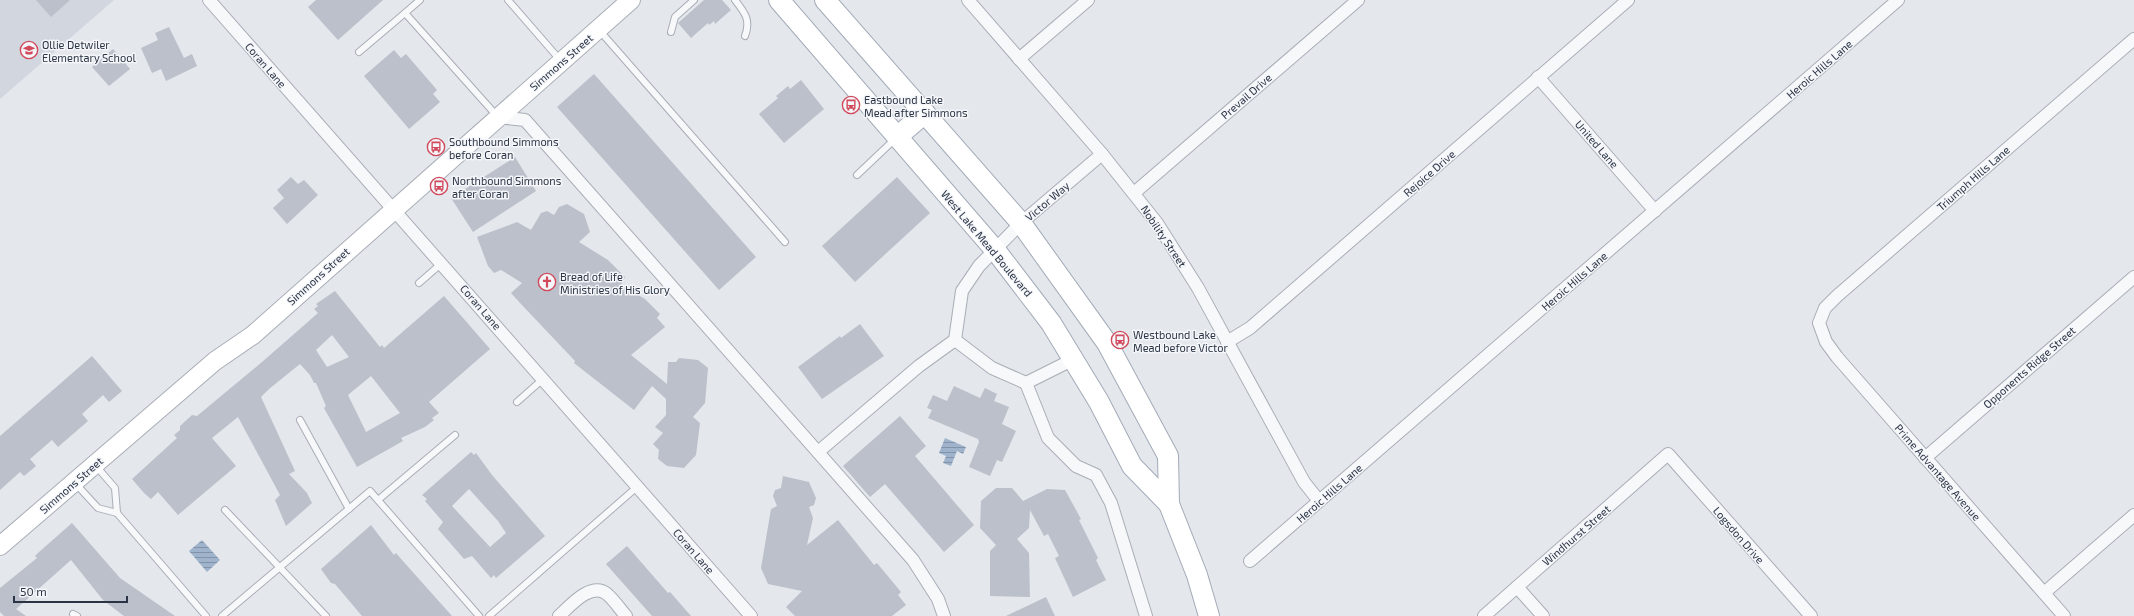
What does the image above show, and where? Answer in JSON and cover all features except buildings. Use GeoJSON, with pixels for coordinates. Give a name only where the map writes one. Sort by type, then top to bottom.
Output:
{"type":"FeatureCollection","features":[{"type":"Feature","properties":{"kind":"main road","name":"Simmons Street"},"geometry":{"type":"LineString","coordinates":[[0,546],[215,361],[253,335],[393,209],[631,0]]}},
{"type":"Feature","properties":{"kind":"main road","name":"West Lake Mead Boulevard"},"geometry":{"type":"LineString","coordinates":[[779,0],[996,251],[1034,299],[1074,360],[1132,466],[1169,504]]}},
{"type":"Feature","properties":{"kind":"main road","name":"West Lake Mead Boulevard"},"geometry":{"type":"LineString","coordinates":[[825,0],[1021,223],[1092,319],[1121,366],[1168,456],[1169,504],[1197,575],[1209,616]]}},
{"type":"Feature","properties":{"kind":"main road"},"geometry":{"type":"LineString","coordinates":[[898,137],[925,113]]}},
{"type":"Feature","properties":{"kind":"street","name":"Coran Lane"},"geometry":{"type":"LineString","coordinates":[[209,0],[751,616]]}},
{"type":"Feature","properties":{"kind":"street","name":"Nobility Street"},"geometry":{"type":"LineString","coordinates":[[968,0],[1102,154],[1134,193],[1178,255],[1304,482],[1319,501]]}},
{"type":"Feature","properties":{"kind":"street"},"geometry":{"type":"LineString","coordinates":[[1019,59],[1088,0]]}},
{"type":"Feature","properties":{"kind":"street","name":"Prevail Drive"},"geometry":{"type":"LineString","coordinates":[[1134,193],[1358,0]]}},
{"type":"Feature","properties":{"kind":"street","name":"Rejoice Drive"},"geometry":{"type":"LineString","coordinates":[[1227,342],[1250,328],[1628,0]]}},
{"type":"Feature","properties":{"kind":"street","name":"Heroic Hills Lane"},"geometry":{"type":"LineString","coordinates":[[1250,561],[1898,0]]}},
{"type":"Feature","properties":{"kind":"street","name":"Triumph Hills Lane"},"geometry":{"type":"LineString","coordinates":[[1819,323],[1825,308],[1836,296],[2134,39]]}},
{"type":"Feature","properties":{"kind":"street","name":"United Lane"},"geometry":{"type":"LineString","coordinates":[[1538,77],[1655,211]]}},
{"type":"Feature","properties":{"kind":"street"},"geometry":{"type":"LineString","coordinates":[[498,117],[525,120],[913,560],[938,598],[944,616]]}},
{"type":"Feature","properties":{"kind":"street","name":"Victor Way"},"geometry":{"type":"LineString","coordinates":[[955,340],[962,291],[979,266],[996,251],[1021,223],[1102,154]]}},
{"type":"Feature","properties":{"kind":"street","name":"Opponents Ridge Street"},"geometry":{"type":"LineString","coordinates":[[1925,458],[2134,277]]}},
{"type":"Feature","properties":{"kind":"street","name":"Prime Advantage Avenue"},"geometry":{"type":"LineString","coordinates":[[1819,323],[1831,350],[2064,616]]}},
{"type":"Feature","properties":{"kind":"street"},"geometry":{"type":"LineString","coordinates":[[818,452],[919,366],[955,340],[992,368],[1026,383],[1048,438],[1076,466],[1096,475],[1111,504],[1146,616]]}},
{"type":"Feature","properties":{"kind":"street"},"geometry":{"type":"LineString","coordinates":[[1026,383],[1074,360]]}},
{"type":"Feature","properties":{"kind":"street","name":"Windhurst Street"},"geometry":{"type":"LineString","coordinates":[[1484,616],[1668,454]]}},
{"type":"Feature","properties":{"kind":"street","name":"Logsdon Drive"},"geometry":{"type":"LineString","coordinates":[[1668,454],[1811,616]]}},
{"type":"Feature","properties":{"kind":"street"},"geometry":{"type":"LineString","coordinates":[[2044,593],[2134,515]]}},
{"type":"Feature","properties":{"kind":"street"},"geometry":{"type":"LineString","coordinates":[[1517,587],[1543,616]]}},
{"type":"Feature","properties":{"kind":"street"},"geometry":{"type":"LineString","coordinates":[[559,616],[584,594],[598,591],[607,593],[626,616]]}},
{"type":"Feature","properties":{"kind":"lane"},"geometry":{"type":"LineString","coordinates":[[359,52],[420,0]]}},
{"type":"Feature","properties":{"kind":"lane"},"geometry":{"type":"LineString","coordinates":[[671,32],[674,17],[694,0]]}},
{"type":"Feature","properties":{"kind":"lane"},"geometry":{"type":"LineString","coordinates":[[735,0],[746,17],[749,26],[745,36]]}},
{"type":"Feature","properties":{"kind":"lane"},"geometry":{"type":"LineString","coordinates":[[511,1],[562,61]]}},
{"type":"Feature","properties":{"kind":"lane"},"geometry":{"type":"LineString","coordinates":[[405,13],[498,117]]}},
{"type":"Feature","properties":{"kind":"lane"},"geometry":{"type":"LineString","coordinates":[[598,29],[785,242]]}},
{"type":"Feature","properties":{"kind":"lane"},"geometry":{"type":"LineString","coordinates":[[857,175],[898,137]]}},
{"type":"Feature","properties":{"kind":"lane"},"geometry":{"type":"LineString","coordinates":[[419,283],[442,263]]}},
{"type":"Feature","properties":{"kind":"lane"},"geometry":{"type":"LineString","coordinates":[[517,402],[543,379]]}},
{"type":"Feature","properties":{"kind":"lane"},"geometry":{"type":"LineString","coordinates":[[300,420],[349,509]]}},
{"type":"Feature","properties":{"kind":"lane"},"geometry":{"type":"LineString","coordinates":[[378,500],[455,435]]}},
{"type":"Feature","properties":{"kind":"lane"},"geometry":{"type":"LineString","coordinates":[[95,464],[115,488],[117,513]]}},
{"type":"Feature","properties":{"kind":"lane"},"geometry":{"type":"LineString","coordinates":[[74,482],[98,508],[117,513],[206,616]]}},
{"type":"Feature","properties":{"kind":"lane"},"geometry":{"type":"LineString","coordinates":[[489,616],[637,487]]}},
{"type":"Feature","properties":{"kind":"lane"},"geometry":{"type":"LineString","coordinates":[[222,616],[370,491],[479,616]]}},
{"type":"Feature","properties":{"kind":"lane"},"geometry":{"type":"LineString","coordinates":[[225,510],[326,616]]}},
{"type":"Feature","properties":{"kind":"shaded area","name":"Ollie Detwiler Elementary School"},"geometry":{"type":"Polygon","coordinates":[[[0,0],[114,0],[0,99],[0,0]]]}},
{"type":"Feature","properties":{"kind":"water"},"geometry":{"type":"Polygon","coordinates":[[[945,438],[966,447],[963,454],[957,451],[951,466],[943,463],[946,456],[939,453],[945,438]]]}},
{"type":"Feature","properties":{"kind":"water"},"geometry":{"type":"Polygon","coordinates":[[[202,540],[220,560],[207,572],[189,551],[202,540]]]}},
{"type":"Feature","properties":{"kind":"place","name":"Ollie Detwiler Elementary School"},"geometry":{"type":"Point","coordinates":[29,50]}},
{"type":"Feature","properties":{"kind":"place","name":"Eastbound Lake Mead after Simmons"},"geometry":{"type":"Point","coordinates":[851,105]}},
{"type":"Feature","properties":{"kind":"place","name":"Southbound Simmons before Coran"},"geometry":{"type":"Point","coordinates":[436,147]}},
{"type":"Feature","properties":{"kind":"place","name":"Northbound Simmons after Coran"},"geometry":{"type":"Point","coordinates":[439,186]}},
{"type":"Feature","properties":{"kind":"place","name":"Bread of Life Ministries of His Glory"},"geometry":{"type":"Point","coordinates":[547,282]}},
{"type":"Feature","properties":{"kind":"place","name":"Westbound Lake Mead before Victor"},"geometry":{"type":"Point","coordinates":[1120,340]}}]}
